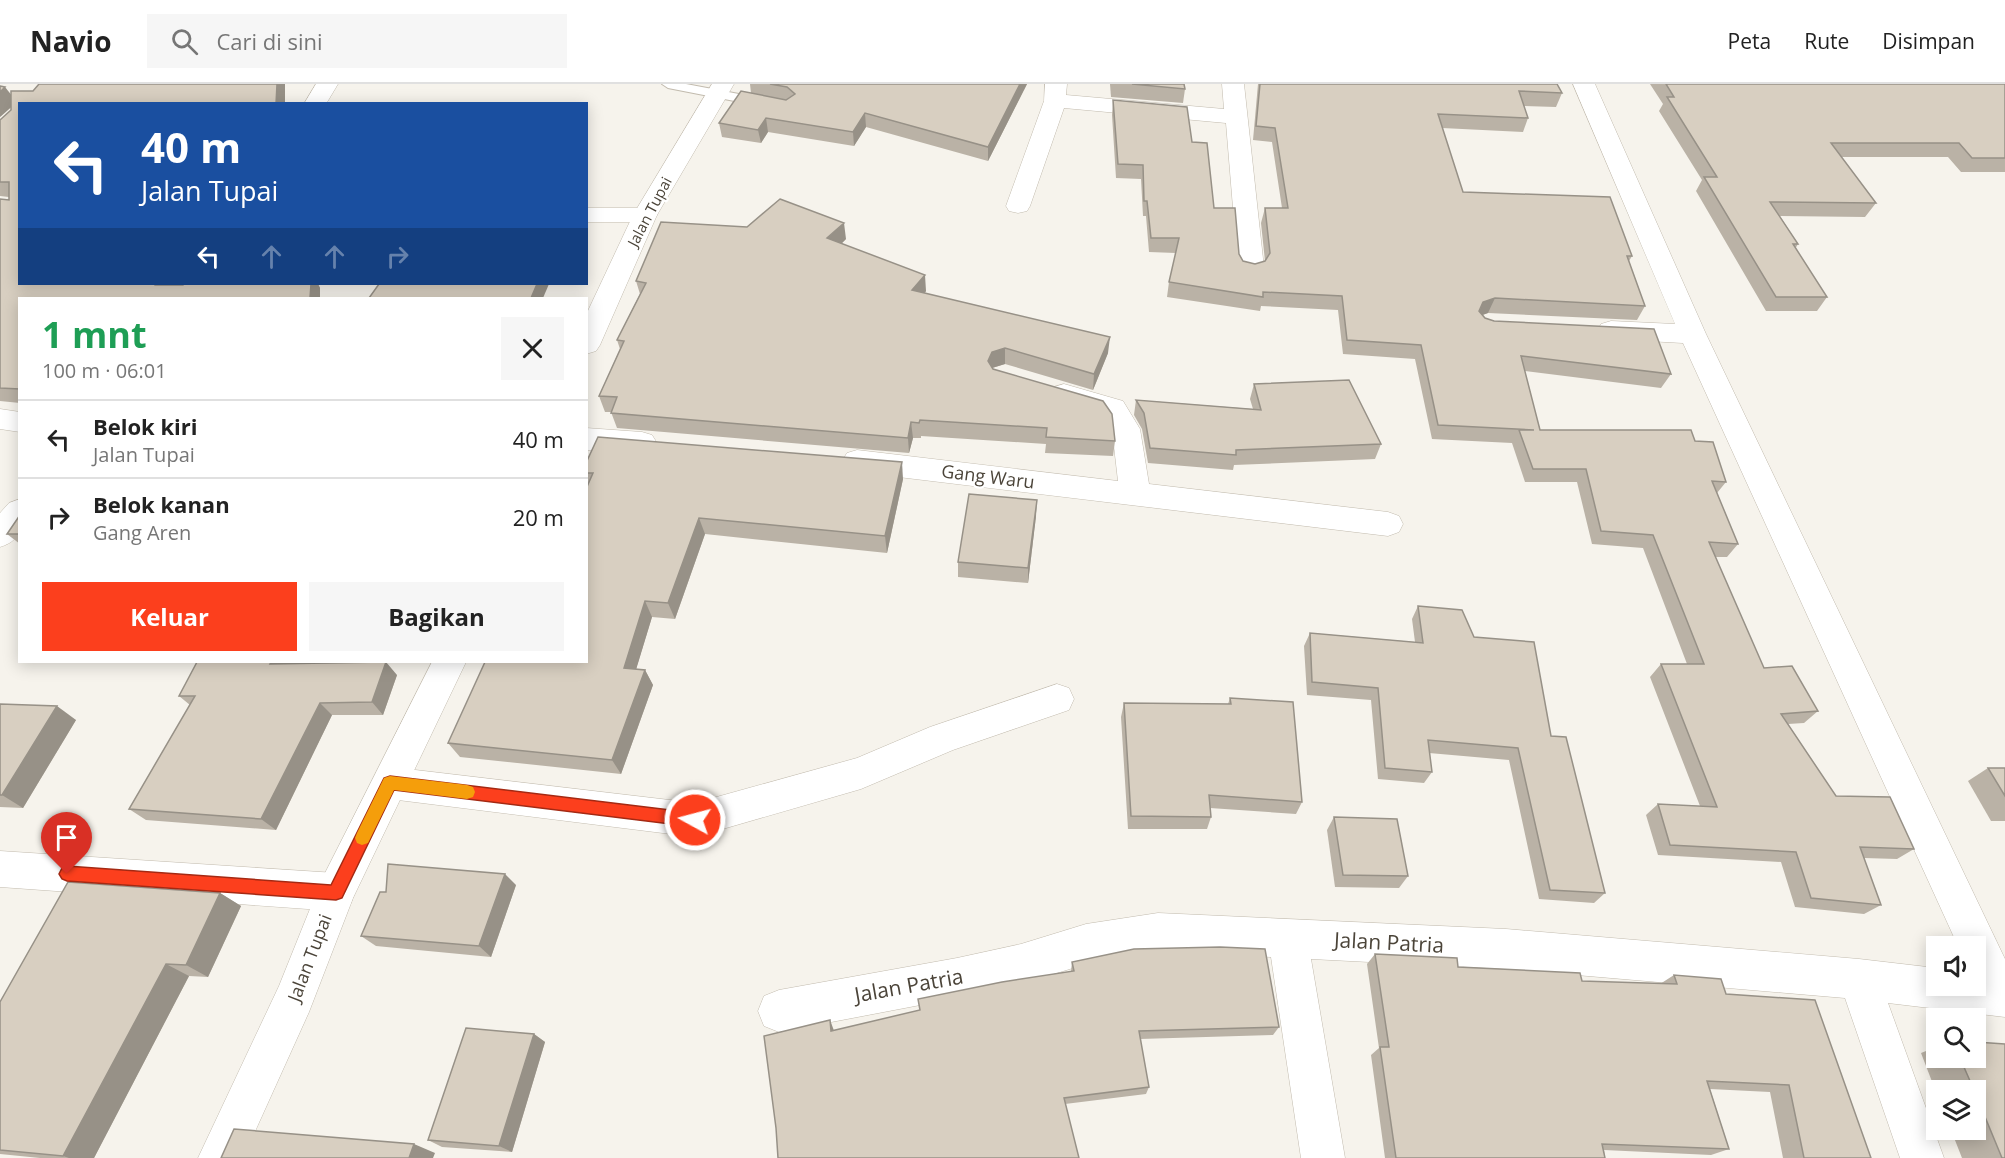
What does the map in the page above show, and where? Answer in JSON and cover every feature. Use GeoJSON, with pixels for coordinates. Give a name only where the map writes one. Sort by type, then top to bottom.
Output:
{"type":"FeatureCollection","features":[{"type":"Feature","properties":{"kind":"street"},"geometry":{"type":"LineString","coordinates":[[316,102],[327,84]]}},
{"type":"Feature","properties":{"kind":"street"},"geometry":{"type":"LineString","coordinates":[[1233,84],[1251,268]]}},
{"type":"Feature","properties":{"kind":"street"},"geometry":{"type":"LineString","coordinates":[[1584,84],[1693,334],[2003,997]]}},
{"type":"Feature","properties":{"kind":"street","name":"Jalan Tupai"},"geometry":{"type":"LineString","coordinates":[[588,341],[645,215],[720,90]]}},
{"type":"Feature","properties":{"kind":"street"},"geometry":{"type":"LineString","coordinates":[[1018,206],[1056,92],[1237,117]]}},
{"type":"Feature","properties":{"kind":"street"},"geometry":{"type":"LineString","coordinates":[[588,215],[645,215]]}},
{"type":"Feature","properties":{"kind":"street"},"geometry":{"type":"LineString","coordinates":[[1591,329],[1693,334]]}},
{"type":"Feature","properties":{"kind":"street"},"geometry":{"type":"LineString","coordinates":[[1035,385],[1113,408],[1126,429],[1135,495]]}},
{"type":"Feature","properties":{"kind":"street"},"geometry":{"type":"LineString","coordinates":[[0,419],[18,422]]}},
{"type":"Feature","properties":{"kind":"street"},"geometry":{"type":"LineString","coordinates":[[588,439],[670,446]]}},
{"type":"Feature","properties":{"kind":"street","name":"Gang Waru"},"geometry":{"type":"LineString","coordinates":[[825,458],[1389,524]]}},
{"type":"Feature","properties":{"kind":"street"},"geometry":{"type":"LineString","coordinates":[[0,535],[18,513]]}},
{"type":"Feature","properties":{"kind":"street","name":"Jalan Tupai"},"geometry":{"type":"LineString","coordinates":[[220,1158],[295,998],[336,892],[449,663]]}},
{"type":"Feature","properties":{"kind":"street"},"geometry":{"type":"LineString","coordinates":[[390,783],[695,820],[861,773],[943,738],[1057,699]]}},
{"type":"Feature","properties":{"kind":"street"},"geometry":{"type":"LineString","coordinates":[[0,869],[336,892]]}},
{"type":"Feature","properties":{"kind":"street","name":"Jalan Patria"},"geometry":{"type":"LineString","coordinates":[[779,1011],[957,978],[1021,964],[1086,944],[1158,932],[1506,949],[1859,979],[2003,997]]}},
{"type":"Feature","properties":{"kind":"street"},"geometry":{"type":"LineString","coordinates":[[1288,938],[1323,1158]]}},
{"type":"Feature","properties":{"kind":"street"},"geometry":{"type":"LineString","coordinates":[[1859,979],[1922,1158]]}},
{"type":"Feature","properties":{"kind":"lane"},"geometry":{"type":"LineString","coordinates":[[668,84],[720,90],[769,104]]}},
{"type":"Feature","properties":{"kind":"building"},"geometry":{"type":"Polygon","coordinates":[[[39,84],[277,84],[276,102],[18,102],[18,285],[311,285],[310,297],[18,297],[18,389],[0,388],[0,199],[9,200],[9,182],[0,182],[0,120],[11,110],[11,91],[33,91],[39,84]]]}},
{"type":"Feature","properties":{"kind":"building"},"geometry":{"type":"Polygon","coordinates":[[[770,84],[1020,84],[988,147],[865,113],[853,132],[766,118],[758,130],[719,123],[741,91],[786,100],[795,94],[787,87],[770,84]]]}},
{"type":"Feature","properties":{"kind":"building"},"geometry":{"type":"Polygon","coordinates":[[[1132,84],[1184,84],[1185,89],[1132,84]]]}},
{"type":"Feature","properties":{"kind":"building"},"geometry":{"type":"Polygon","coordinates":[[[1260,84],[1557,84],[1562,93],[1519,91],[1528,118],[1438,114],[1463,192],[1610,197],[1632,256],[1627,256],[1645,306],[1495,298],[1483,302],[1479,311],[1485,318],[1494,321],[1654,329],[1671,374],[1521,356],[1540,430],[1691,430],[1695,441],[1713,442],[1726,482],[1712,481],[1738,544],[1709,542],[1764,668],[1792,666],[1818,711],[1781,714],[1836,796],[1890,797],[1914,849],[1860,847],[1881,905],[1811,898],[1796,852],[1670,845],[1658,804],[1717,807],[1661,664],[1704,664],[1653,535],[1601,531],[1586,469],[1533,469],[1519,430],[1534,430],[1438,425],[1421,345],[1347,340],[1342,296],[1263,292],[1263,297],[1169,282],[1179,238],[1151,238],[1147,201],[1144,201],[1143,165],[1118,164],[1113,100],[1187,107],[1192,142],[1207,143],[1214,208],[1235,208],[1239,254],[1243,261],[1255,264],[1265,261],[1270,253],[1265,208],[1288,208],[1275,128],[1256,126],[1260,84]]]}},
{"type":"Feature","properties":{"kind":"building"},"geometry":{"type":"Polygon","coordinates":[[[1666,84],[2005,84],[2005,158],[1972,158],[1959,143],[1831,143],[1876,203],[1770,202],[1798,244],[1793,244],[1827,297],[1776,297],[1704,177],[1717,177],[1667,97],[1674,97],[1666,84]]]}},
{"type":"Feature","properties":{"kind":"building"},"geometry":{"type":"Polygon","coordinates":[[[780,199],[844,223],[827,238],[925,275],[912,290],[1110,337],[1094,374],[1005,348],[992,352],[988,361],[993,369],[1103,401],[1112,414],[1115,441],[1046,437],[1047,428],[920,420],[919,423],[911,422],[908,438],[611,413],[617,397],[599,396],[624,341],[617,340],[646,283],[636,281],[661,222],[747,227],[780,199]]]}},
{"type":"Feature","properties":{"kind":"building"},"geometry":{"type":"Polygon","coordinates":[[[378,285],[537,285],[531,297],[370,297],[378,285]]]}},
{"type":"Feature","properties":{"kind":"building"},"geometry":{"type":"Polygon","coordinates":[[[1349,380],[1381,444],[1236,450],[1236,455],[1150,448],[1144,413],[1136,400],[1261,410],[1254,384],[1349,380]]]}},
{"type":"Feature","properties":{"kind":"building"},"geometry":{"type":"Polygon","coordinates":[[[598,437],[902,462],[885,536],[699,518],[668,603],[645,601],[624,668],[645,670],[612,760],[448,743],[485,663],[588,663],[588,484],[593,473],[588,473],[588,459],[598,437]]]}},
{"type":"Feature","properties":{"kind":"building"},"geometry":{"type":"Polygon","coordinates":[[[969,494],[1037,500],[1028,568],[958,562],[969,494]]]}},
{"type":"Feature","properties":{"kind":"building"},"geometry":{"type":"Polygon","coordinates":[[[18,518],[18,534],[7,534],[18,518]]]}},
{"type":"Feature","properties":{"kind":"building"},"geometry":{"type":"Polygon","coordinates":[[[1418,606],[1462,610],[1474,637],[1534,642],[1551,736],[1566,737],[1605,893],[1550,890],[1518,748],[1428,740],[1432,772],[1385,768],[1378,688],[1312,682],[1310,633],[1423,643],[1418,606]]]}},
{"type":"Feature","properties":{"kind":"building"},"geometry":{"type":"Polygon","coordinates":[[[196,663],[386,663],[372,702],[320,703],[261,819],[129,809],[195,696],[179,696],[196,663]]]}},
{"type":"Feature","properties":{"kind":"building"},"geometry":{"type":"Polygon","coordinates":[[[1230,698],[1293,702],[1302,802],[1209,795],[1211,817],[1131,816],[1124,703],[1231,704],[1230,698]]]}},
{"type":"Feature","properties":{"kind":"building"},"geometry":{"type":"Polygon","coordinates":[[[0,704],[57,706],[2,795],[0,795],[0,704]]]}},
{"type":"Feature","properties":{"kind":"building"},"geometry":{"type":"Polygon","coordinates":[[[1988,768],[2005,768],[2005,796],[1988,768]]]}},
{"type":"Feature","properties":{"kind":"building"},"geometry":{"type":"Polygon","coordinates":[[[1334,817],[1397,819],[1408,876],[1343,875],[1334,817]]]}},
{"type":"Feature","properties":{"kind":"building"},"geometry":{"type":"Polygon","coordinates":[[[388,864],[505,874],[479,946],[361,936],[380,892],[386,892],[388,864]]]}},
{"type":"Feature","properties":{"kind":"building"},"geometry":{"type":"Polygon","coordinates":[[[68,882],[220,893],[186,965],[166,964],[63,1156],[0,1150],[0,1002],[68,882]]]}},
{"type":"Feature","properties":{"kind":"building"},"geometry":{"type":"Polygon","coordinates":[[[1220,947],[1265,949],[1279,1027],[1139,1031],[1149,1087],[1064,1098],[1079,1158],[778,1158],[764,1036],[830,1020],[831,1031],[920,1010],[918,999],[1002,982],[1074,971],[1072,962],[1134,949],[1220,947]]]}},
{"type":"Feature","properties":{"kind":"building"},"geometry":{"type":"Polygon","coordinates":[[[1375,954],[1457,958],[1458,967],[1580,973],[1582,981],[1677,984],[1674,975],[1721,979],[1726,994],[1815,1000],[1871,1158],[1804,1158],[1789,1085],[1707,1081],[1729,1149],[1602,1144],[1605,1158],[1396,1158],[1380,1047],[1389,1047],[1375,954]]]}},
{"type":"Feature","properties":{"kind":"building"},"geometry":{"type":"Polygon","coordinates":[[[466,1028],[534,1034],[499,1146],[428,1140],[466,1028]]]}},
{"type":"Feature","properties":{"kind":"building"},"geometry":{"type":"Polygon","coordinates":[[[1986,1043],[2005,1044],[2005,1158],[2002,1158],[1986,1119],[1986,1080],[1970,1080],[1964,1068],[1986,1068],[1986,1043]]]}},
{"type":"Feature","properties":{"kind":"building"},"geometry":{"type":"Polygon","coordinates":[[[234,1129],[414,1144],[409,1158],[221,1158],[234,1129]]]}},
{"type":"Feature","properties":{"kind":"slow traffic"},"geometry":{"type":"LineString","coordinates":[[362,838],[390,783],[467,792]]}},
{"type":"Feature","properties":{"kind":"route"},"geometry":{"type":"LineString","coordinates":[[67,874],[336,892],[390,783],[695,820]]}}]}
